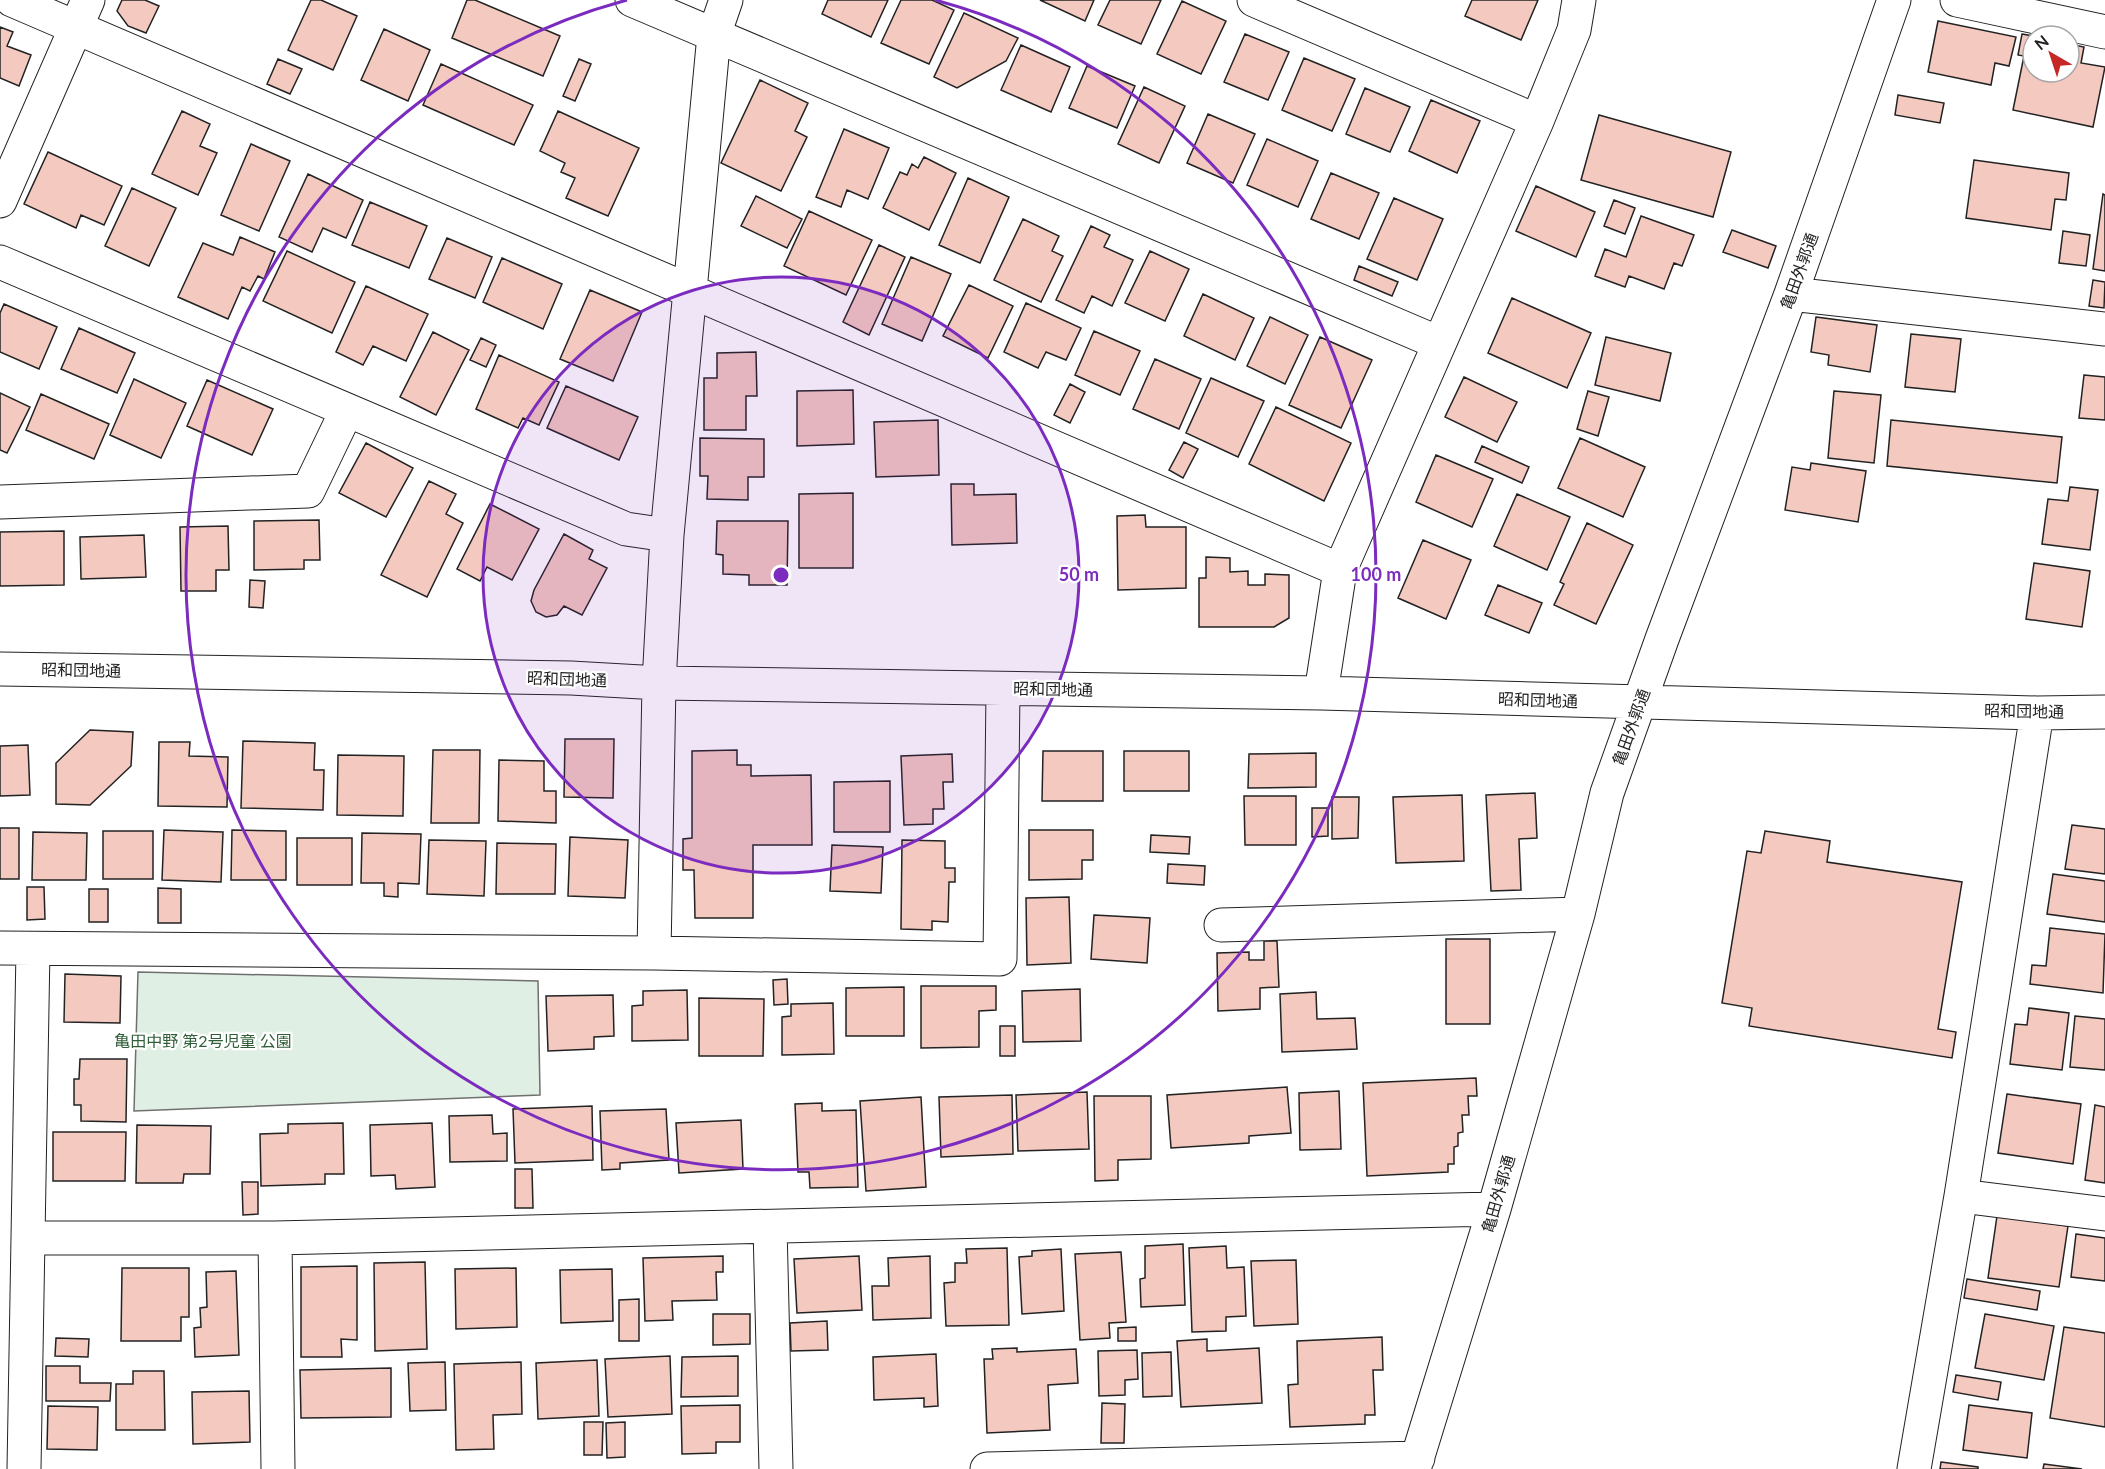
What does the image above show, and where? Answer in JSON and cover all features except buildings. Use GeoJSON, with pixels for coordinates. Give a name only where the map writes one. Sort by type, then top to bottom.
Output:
{"type":"FeatureCollection","features":[{"type":"Feature","properties":{"kind":"street"},"geometry":{"type":"LineString","coordinates":[[12,0],[82,14],[690,290],[1340,570]]}},
{"type":"Feature","properties":{"kind":"street"},"geometry":{"type":"LineString","coordinates":[[632,0],[1439,344]]}},
{"type":"Feature","properties":{"kind":"street"},"geometry":{"type":"LineString","coordinates":[[654,953],[659,683],[666,535],[714,35],[726,0]]}},
{"type":"Feature","properties":{"kind":"street"},"geometry":{"type":"LineString","coordinates":[[1254,0],[1537,121]]}},
{"type":"Feature","properties":{"kind":"street"},"geometry":{"type":"LineString","coordinates":[[1321,693],[1340,570],[1537,121],[1574,30],[1579,0]]}},
{"type":"Feature","properties":{"kind":"street","name":"亀田外郭通"},"geometry":{"type":"LineString","coordinates":[[1416,1464],[1494,1209],[1578,914],[1607,793],[1791,294],[1894,0]]}},
{"type":"Feature","properties":{"kind":"street"},"geometry":{"type":"LineString","coordinates":[[1957,0],[2105,32]]}},
{"type":"Feature","properties":{"kind":"street"},"geometry":{"type":"LineString","coordinates":[[0,201],[82,14]]}},
{"type":"Feature","properties":{"kind":"street"},"geometry":{"type":"LineString","coordinates":[[0,262],[626,529],[666,535]]}},
{"type":"Feature","properties":{"kind":"street"},"geometry":{"type":"LineString","coordinates":[[1791,294],[2105,329]]}},
{"type":"Feature","properties":{"kind":"street"},"geometry":{"type":"LineString","coordinates":[[0,502],[308,491],[347,410]]}},
{"type":"Feature","properties":{"kind":"street","name":"昭和団地通"},"geometry":{"type":"LineString","coordinates":[[0,669],[571,678],[659,683],[1321,693],[2037,713],[2105,712]]}},
{"type":"Feature","properties":{"kind":"street"},"geometry":{"type":"LineString","coordinates":[[0,948],[654,953],[1000,959],[1003,689]]}},
{"type":"Feature","properties":{"kind":"street"},"geometry":{"type":"LineString","coordinates":[[1914,1469],[1961,1196],[2037,713]]}},
{"type":"Feature","properties":{"kind":"street"},"geometry":{"type":"LineString","coordinates":[[1221,925],[1578,914]]}},
{"type":"Feature","properties":{"kind":"street"},"geometry":{"type":"LineString","coordinates":[[24,1469],[33,949]]}},
{"type":"Feature","properties":{"kind":"street"},"geometry":{"type":"LineString","coordinates":[[1961,1196],[2105,1214]]}},
{"type":"Feature","properties":{"kind":"street"},"geometry":{"type":"LineString","coordinates":[[28,1238],[275,1238],[1494,1209]]}},
{"type":"Feature","properties":{"kind":"street"},"geometry":{"type":"LineString","coordinates":[[770,1227],[776,1469]]}},
{"type":"Feature","properties":{"kind":"street"},"geometry":{"type":"LineString","coordinates":[[275,1238],[278,1469]]}},
{"type":"Feature","properties":{"kind":"street"},"geometry":{"type":"LineString","coordinates":[[987,1469],[1416,1464]]}},
{"type":"Feature","properties":{"kind":"green space","name":"亀田中野 第2号児童 公園"},"geometry":{"type":"Polygon","coordinates":[[[138,972],[538,981],[540,1095],[134,1111],[138,972]]]}}]}
